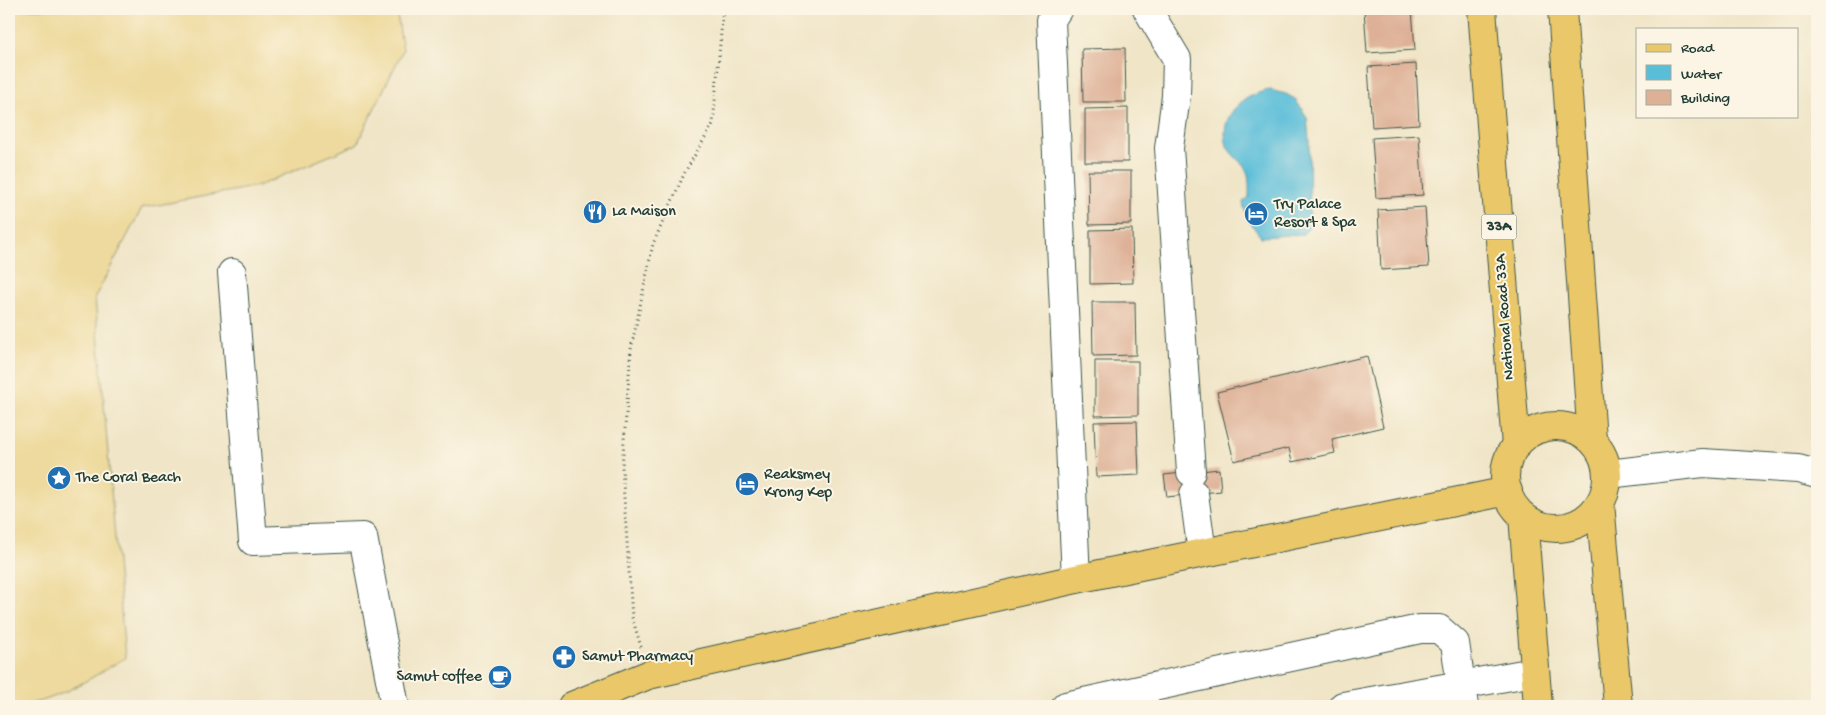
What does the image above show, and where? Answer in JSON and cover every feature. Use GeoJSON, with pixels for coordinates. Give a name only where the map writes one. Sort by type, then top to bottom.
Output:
{"type":"FeatureCollection","features":[{"type":"Feature","properties":{"kind":"main road","name":"National Road 33A"},"geometry":{"type":"LineString","coordinates":[[1482,9],[1516,446]]}},
{"type":"Feature","properties":{"kind":"main road"},"geometry":{"type":"LineString","coordinates":[[1562,9],[1592,440]]}},
{"type":"Feature","properties":{"kind":"main road"},"geometry":{"type":"LineString","coordinates":[[1516,446],[1530,433],[1550,426],[1572,428],[1592,440],[1600,450],[1608,474],[1607,486],[1600,503],[1590,516],[1573,525],[1556,528],[1538,524],[1523,516]]}},
{"type":"Feature","properties":{"kind":"main road","name":"33A"},"geometry":{"type":"LineString","coordinates":[[1516,446],[1508,460],[1505,478],[1508,491],[1523,516],[1538,706]]}},
{"type":"Feature","properties":{"kind":"main road"},"geometry":{"type":"LineString","coordinates":[[572,706],[648,675],[1076,579],[1508,491]]}},
{"type":"Feature","properties":{"kind":"main road"},"geometry":{"type":"LineString","coordinates":[[1600,503],[1618,706]]}},
{"type":"Feature","properties":{"kind":"street"},"geometry":{"type":"LineString","coordinates":[[1058,9],[1050,20],[1076,579]]}},
{"type":"Feature","properties":{"kind":"street"},"geometry":{"type":"LineString","coordinates":[[1147,9],[1177,60],[1176,96],[1169,148],[1193,483],[1202,553]]}},
{"type":"Feature","properties":{"kind":"street"},"geometry":{"type":"LineString","coordinates":[[232,273],[253,541],[363,537],[395,706]]}},
{"type":"Feature","properties":{"kind":"street"},"geometry":{"type":"LineString","coordinates":[[1608,474],[1703,463],[1798,469],[1817,474]]}},
{"type":"Feature","properties":{"kind":"street"},"geometry":{"type":"LineString","coordinates":[[1066,706],[1420,629],[1440,629],[1455,643],[1462,695]]}},
{"type":"Feature","properties":{"kind":"street"},"geometry":{"type":"LineString","coordinates":[[1343,706],[1462,695],[1534,672]]}},
{"type":"Feature","properties":{"kind":"path"},"geometry":{"type":"LineString","coordinates":[[648,675],[632,618],[622,467],[631,348],[653,244],[685,172],[713,124],[723,9]]}},
{"type":"Feature","properties":{"kind":"sand","name":"The Coral Beach"},"geometry":{"type":"Polygon","coordinates":[[[9,9],[396,9],[403,50],[357,144],[258,186],[142,208],[95,297],[125,658],[55,696],[25,705],[9,706],[9,9]]]}},
{"type":"Feature","properties":{"kind":"water"},"geometry":{"type":"Polygon","coordinates":[[[1270,90],[1286,94],[1295,99],[1307,117],[1310,227],[1303,234],[1261,237],[1245,212],[1243,202],[1249,197],[1247,173],[1244,166],[1229,150],[1226,142],[1227,122],[1236,107],[1252,96],[1270,90]]]}},
{"type":"Feature","properties":{"kind":"building"},"geometry":{"type":"Polygon","coordinates":[[[1364,9],[1412,9],[1415,50],[1367,53],[1364,9]]]}},
{"type":"Feature","properties":{"kind":"building"},"geometry":{"type":"Polygon","coordinates":[[[1125,48],[1126,102],[1083,102],[1082,49],[1125,48]]]}},
{"type":"Feature","properties":{"kind":"building"},"geometry":{"type":"Polygon","coordinates":[[[1416,64],[1419,124],[1372,127],[1368,67],[1416,64]]]}},
{"type":"Feature","properties":{"kind":"building"},"geometry":{"type":"Polygon","coordinates":[[[1128,108],[1128,162],[1085,162],[1085,109],[1128,108]]]}},
{"type":"Feature","properties":{"kind":"building"},"geometry":{"type":"Polygon","coordinates":[[[1419,135],[1423,195],[1376,198],[1372,138],[1419,135]]]}},
{"type":"Feature","properties":{"kind":"building"},"geometry":{"type":"Polygon","coordinates":[[[1088,171],[1131,171],[1131,224],[1089,225],[1088,171]]]}},
{"type":"Feature","properties":{"kind":"building"},"geometry":{"type":"Polygon","coordinates":[[[1425,207],[1429,267],[1381,270],[1378,210],[1425,207]]]}},
{"type":"Feature","properties":{"kind":"building"},"geometry":{"type":"Polygon","coordinates":[[[1132,229],[1133,283],[1090,284],[1090,230],[1132,229]]]}},
{"type":"Feature","properties":{"kind":"building"},"geometry":{"type":"Polygon","coordinates":[[[1092,302],[1135,302],[1136,355],[1093,356],[1092,302]]]}},
{"type":"Feature","properties":{"kind":"building"},"geometry":{"type":"Polygon","coordinates":[[[1367,356],[1383,427],[1332,439],[1335,453],[1292,462],[1289,448],[1234,461],[1217,392],[1367,356]]]}},
{"type":"Feature","properties":{"kind":"building"},"geometry":{"type":"Polygon","coordinates":[[[1095,361],[1138,361],[1138,415],[1095,416],[1095,361]]]}},
{"type":"Feature","properties":{"kind":"building"},"geometry":{"type":"Polygon","coordinates":[[[1137,421],[1139,475],[1096,477],[1094,422],[1137,421]]]}},
{"type":"Feature","properties":{"kind":"building"},"geometry":{"type":"Polygon","coordinates":[[[1219,469],[1221,491],[1167,497],[1164,475],[1219,469]]]}},
{"type":"Feature","properties":{"kind":"place","name":"La Maison"},"geometry":{"type":"Point","coordinates":[595,212]}},
{"type":"Feature","properties":{"kind":"place","name":"Try Palace Resort & Spa"},"geometry":{"type":"Point","coordinates":[1256,214]}},
{"type":"Feature","properties":{"kind":"place","name":"The Coral Beach"},"geometry":{"type":"Point","coordinates":[59,478]}},
{"type":"Feature","properties":{"kind":"place","name":"Reaksmey Krong Kep"},"geometry":{"type":"Point","coordinates":[747,484]}},
{"type":"Feature","properties":{"kind":"place","name":"Samut Pharmacy"},"geometry":{"type":"Point","coordinates":[564,657]}},
{"type":"Feature","properties":{"kind":"place","name":"Samut coffee"},"geometry":{"type":"Point","coordinates":[500,677]}}]}
